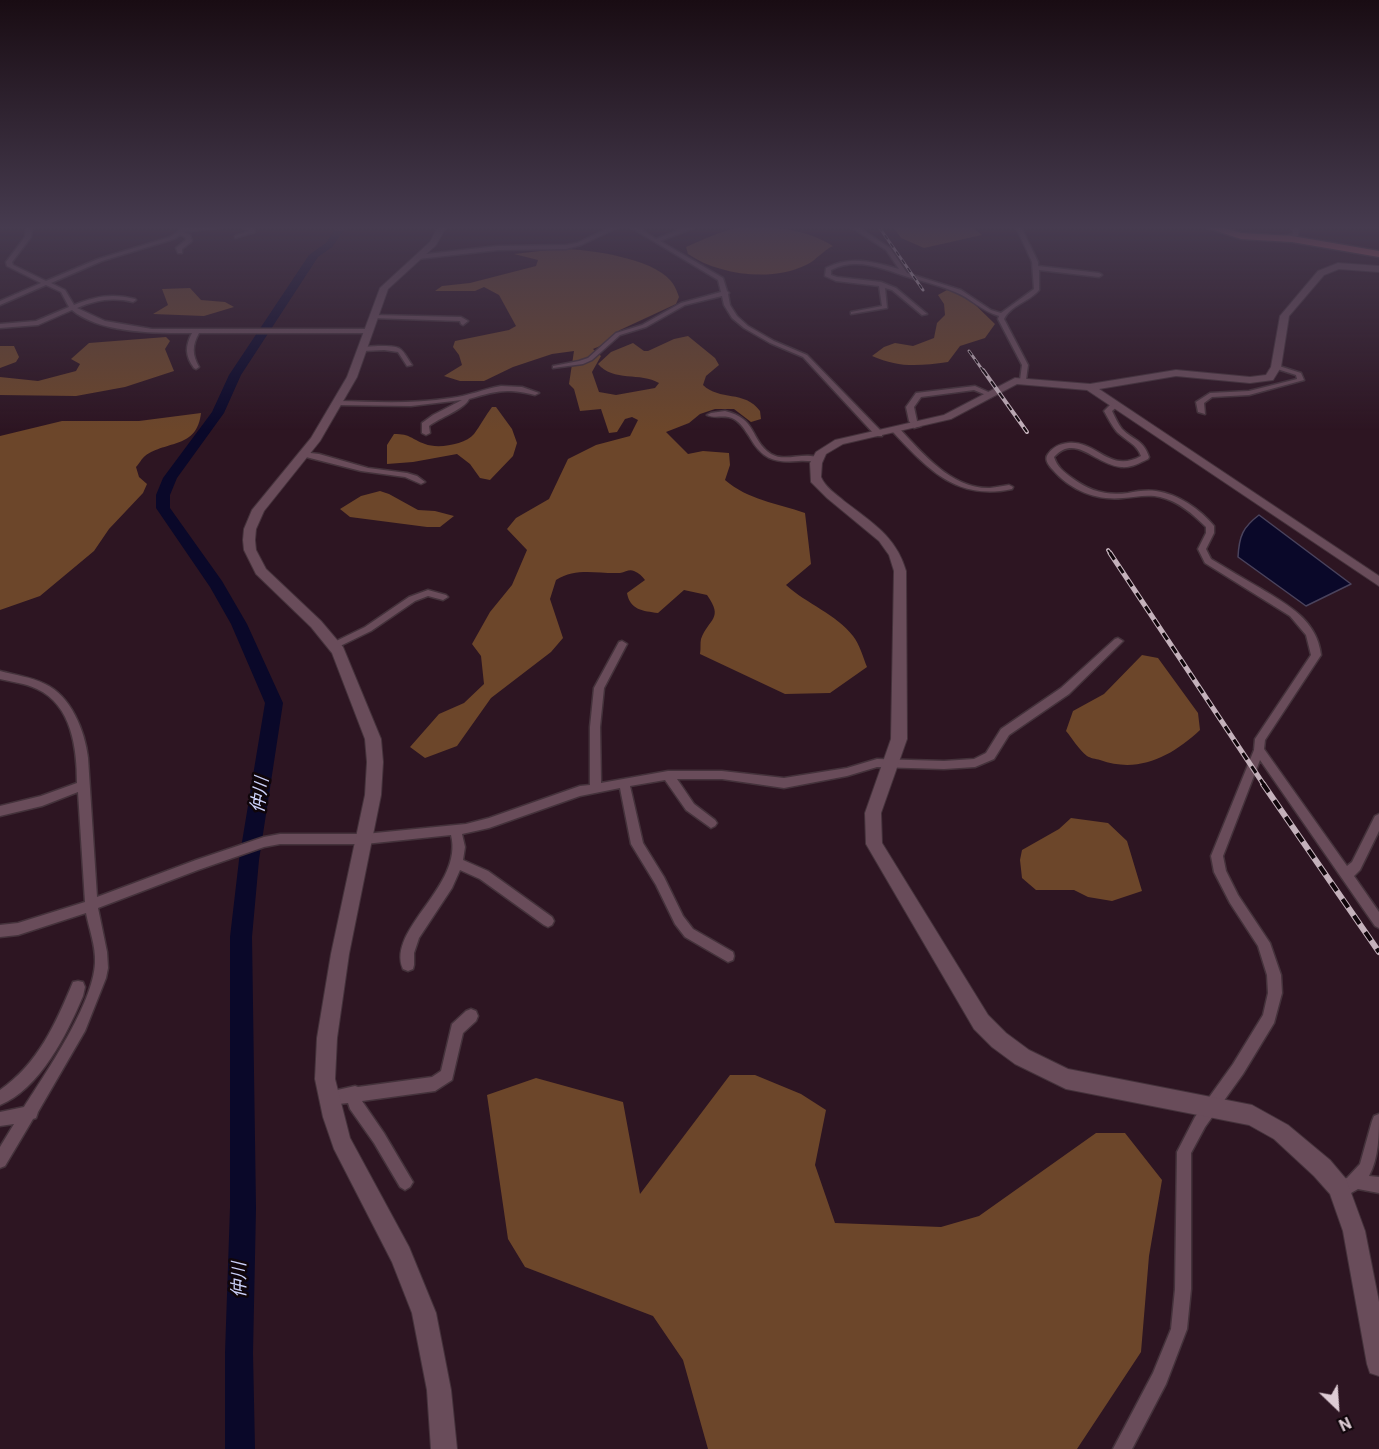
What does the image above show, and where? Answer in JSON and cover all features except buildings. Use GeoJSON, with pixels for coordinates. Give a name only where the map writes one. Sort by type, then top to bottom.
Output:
{"type":"FeatureCollection","features":[{"type":"Feature","properties":{"kind":"street"},"geometry":{"type":"LineString","coordinates":[[0,303],[20,295]]}},
{"type":"Feature","properties":{"kind":"street"},"geometry":{"type":"LineString","coordinates":[[65,295],[72,307],[90,318],[116,326],[152,331],[270,331],[461,319],[465,321],[463,323]]}},
{"type":"Feature","properties":{"kind":"street"},"geometry":{"type":"LineString","coordinates":[[0,326],[40,322],[72,307],[117,295],[133,300]]}},
{"type":"Feature","properties":{"kind":"street"},"geometry":{"type":"LineString","coordinates":[[382,295],[352,377],[305,454],[267,496],[258,510],[250,529],[250,550],[261,571],[316,624],[333,646],[346,671],[373,739],[374,784],[340,954],[327,1038],[325,1079],[341,1142],[401,1256],[424,1313],[439,1390],[444,1449]]}},
{"type":"Feature","properties":{"kind":"street"},"geometry":{"type":"LineString","coordinates":[[555,367],[581,363],[590,359],[618,334],[644,326],[683,304],[720,295]]}},
{"type":"Feature","properties":{"kind":"street"},"geometry":{"type":"LineString","coordinates":[[726,295],[727,305],[740,323],[772,342],[805,356],[879,434]]}},
{"type":"Feature","properties":{"kind":"street"},"geometry":{"type":"LineString","coordinates":[[853,313],[885,307],[887,304],[884,295]]}},
{"type":"Feature","properties":{"kind":"street"},"geometry":{"type":"LineString","coordinates":[[901,295],[924,314]]}},
{"type":"Feature","properties":{"kind":"street"},"geometry":{"type":"LineString","coordinates":[[964,295],[989,311],[1002,315]]}},
{"type":"Feature","properties":{"kind":"street"},"geometry":{"type":"LineString","coordinates":[[1023,380],[1025,365],[1002,323],[1002,315],[1032,295]]}},
{"type":"Feature","properties":{"kind":"street"},"geometry":{"type":"LineString","coordinates":[[1303,295],[1286,316],[1276,367],[1269,378],[1261,380],[1176,373],[1090,387],[1015,381],[959,412],[917,426],[839,442],[828,447],[817,459],[815,469],[817,482],[883,538],[895,554],[900,571],[900,726],[899,739],[873,813],[874,844],[981,1022],[1022,1057],[1066,1079],[1210,1105],[1252,1115],[1281,1132],[1322,1168],[1338,1187],[1354,1231],[1379,1364]]}},
{"type":"Feature","properties":{"kind":"street"},"geometry":{"type":"LineString","coordinates":[[196,331],[190,344],[190,355],[196,367]]}},
{"type":"Feature","properties":{"kind":"street"},"geometry":{"type":"LineString","coordinates":[[363,349],[400,351],[410,365]]}},
{"type":"Feature","properties":{"kind":"street"},"geometry":{"type":"LineString","coordinates":[[1202,412],[1200,402],[1210,396],[1249,393],[1301,380],[1299,374],[1276,367]]}},
{"type":"Feature","properties":{"kind":"street"},"geometry":{"type":"LineString","coordinates":[[338,403],[403,404],[464,397],[503,387],[535,393]]}},
{"type":"Feature","properties":{"kind":"street"},"geometry":{"type":"LineString","coordinates":[[1090,387],[1379,582]]}},
{"type":"Feature","properties":{"kind":"street"},"geometry":{"type":"LineString","coordinates":[[917,426],[913,421],[910,407],[919,395],[975,388],[991,394]]}},
{"type":"Feature","properties":{"kind":"street"},"geometry":{"type":"LineString","coordinates":[[426,433],[425,425],[463,404],[466,401],[464,397]]}},
{"type":"Feature","properties":{"kind":"street"},"geometry":{"type":"LineString","coordinates":[[1115,405],[1108,411],[1113,424],[1123,435],[1142,447],[1145,458],[1130,465],[1117,464],[1098,458],[1086,450],[1068,445],[1059,447],[1050,457],[1051,463],[1058,472],[1100,496],[1162,494],[1191,508],[1210,526],[1210,533],[1202,549],[1208,561],[1288,609],[1305,624],[1316,644],[1316,655],[1311,665],[1260,738],[1259,750],[1217,856],[1220,872],[1234,899],[1264,943],[1274,975],[1275,993],[1269,1018],[1238,1069],[1210,1105],[1184,1152],[1183,1289],[1179,1329],[1160,1378],[1122,1449]]}},
{"type":"Feature","properties":{"kind":"street"},"geometry":{"type":"LineString","coordinates":[[711,415],[727,414],[743,421],[763,450],[773,457],[784,460],[807,457],[817,459]]}},
{"type":"Feature","properties":{"kind":"street"},"geometry":{"type":"LineString","coordinates":[[896,430],[941,475],[980,488],[994,490],[1009,487]]}},
{"type":"Feature","properties":{"kind":"street"},"geometry":{"type":"LineString","coordinates":[[305,454],[318,455],[360,469],[394,472],[421,482]]}},
{"type":"Feature","properties":{"kind":"street"},"geometry":{"type":"LineString","coordinates":[[333,646],[368,629],[412,599],[428,593],[443,597]]}},
{"type":"Feature","properties":{"kind":"street"},"geometry":{"type":"LineString","coordinates":[[0,931],[38,924],[92,906],[264,842],[294,838],[364,839],[455,830],[489,823],[557,797],[596,787],[668,775],[722,775],[784,783],[847,772],[877,763],[965,765],[986,760],[1005,732],[1065,691],[1118,641]]}},
{"type":"Feature","properties":{"kind":"street"},"geometry":{"type":"LineString","coordinates":[[596,787],[595,727],[598,688],[622,644]]}},
{"type":"Feature","properties":{"kind":"street"},"geometry":{"type":"LineString","coordinates":[[0,675],[36,683],[59,700],[72,722],[84,764],[82,786],[92,906],[103,949],[100,975],[86,1015],[0,1161]]}},
{"type":"Feature","properties":{"kind":"street"},"geometry":{"type":"LineString","coordinates":[[1259,750],[1379,922]]}},
{"type":"Feature","properties":{"kind":"street"},"geometry":{"type":"LineString","coordinates":[[668,775],[690,807],[711,823]]}},
{"type":"Feature","properties":{"kind":"street"},"geometry":{"type":"LineString","coordinates":[[624,782],[637,844],[660,881],[679,920],[689,933],[728,956]]}},
{"type":"Feature","properties":{"kind":"street"},"geometry":{"type":"LineString","coordinates":[[0,811],[42,801],[82,786]]}},
{"type":"Feature","properties":{"kind":"street"},"geometry":{"type":"LineString","coordinates":[[1347,874],[1356,866],[1379,819]]}},
{"type":"Feature","properties":{"kind":"street"},"geometry":{"type":"LineString","coordinates":[[408,965],[406,957],[408,949],[418,928],[457,863],[460,851],[455,830]]}},
{"type":"Feature","properties":{"kind":"street"},"geometry":{"type":"LineString","coordinates":[[457,863],[484,875],[548,921]]}},
{"type":"Feature","properties":{"kind":"street"},"geometry":{"type":"LineString","coordinates":[[0,1098],[16,1090],[39,1064],[52,1044],[76,996],[78,987]]}},
{"type":"Feature","properties":{"kind":"street"},"geometry":{"type":"LineString","coordinates":[[329,1098],[435,1084],[447,1075],[457,1029],[471,1016]]}},
{"type":"Feature","properties":{"kind":"street"},"geometry":{"type":"LineString","coordinates":[[355,1094],[355,1104],[358,1110],[379,1138],[405,1182]]}},
{"type":"Feature","properties":{"kind":"street"},"geometry":{"type":"LineString","coordinates":[[0,1119],[30,1113]]}},
{"type":"Feature","properties":{"kind":"street"},"geometry":{"type":"LineString","coordinates":[[1338,1187],[1351,1185],[1366,1168],[1379,1121]]}},
{"type":"Feature","properties":{"kind":"street"},"geometry":{"type":"LineString","coordinates":[[1356,1181],[1379,1185]]}},
{"type":"Feature","properties":{"kind":"shaded area"},"geometry":{"type":"Polygon","coordinates":[[[164,295],[196,295],[201,300],[225,302],[234,307],[204,316],[153,314],[168,305],[164,295]]]}},
{"type":"Feature","properties":{"kind":"shaded area"},"geometry":{"type":"Polygon","coordinates":[[[499,295],[678,295],[676,304],[620,330],[605,344],[593,349],[601,356],[592,372],[599,392],[616,395],[655,388],[659,383],[644,378],[611,373],[598,364],[611,352],[633,343],[644,351],[648,351],[674,339],[688,336],[715,358],[719,365],[706,376],[703,385],[717,393],[747,400],[760,411],[761,419],[751,422],[734,409],[715,409],[700,414],[689,423],[666,432],[688,454],[703,451],[729,453],[730,465],[725,480],[753,497],[805,513],[811,564],[786,585],[846,628],[858,643],[867,667],[830,693],[785,694],[700,654],[701,639],[715,614],[707,595],[684,590],[658,613],[638,609],[631,603],[627,593],[645,580],[636,572],[631,570],[620,573],[572,574],[556,580],[550,599],[563,638],[551,652],[491,698],[457,746],[425,758],[410,747],[439,714],[464,703],[484,684],[481,656],[472,644],[490,612],[512,585],[527,550],[507,529],[516,518],[549,499],[568,459],[596,445],[630,436],[638,420],[632,417],[625,419],[617,432],[609,433],[601,409],[580,411],[574,389],[569,384],[574,351],[552,354],[513,367],[484,381],[460,381],[444,376],[462,365],[453,347],[455,341],[509,330],[516,326],[499,295]]]}},
{"type":"Feature","properties":{"kind":"shaded area"},"geometry":{"type":"Polygon","coordinates":[[[938,295],[965,295],[995,324],[985,338],[960,346],[948,362],[909,365],[891,363],[872,356],[884,347],[895,343],[913,346],[934,338],[937,323],[945,315],[944,304],[938,295]]]}},
{"type":"Feature","properties":{"kind":"shaded area"},"geometry":{"type":"Polygon","coordinates":[[[166,337],[170,341],[165,349],[174,371],[125,387],[76,396],[0,395],[0,377],[38,381],[76,371],[80,364],[71,359],[89,343],[166,337]]]}},
{"type":"Feature","properties":{"kind":"shaded area"},"geometry":{"type":"Polygon","coordinates":[[[0,346],[14,346],[19,357],[16,362],[0,368],[0,346]]]}},
{"type":"Feature","properties":{"kind":"shaded area"},"geometry":{"type":"Polygon","coordinates":[[[492,407],[496,407],[512,429],[517,443],[513,456],[490,480],[480,478],[470,464],[457,454],[387,464],[387,445],[394,434],[408,436],[430,445],[443,446],[458,443],[474,434],[492,407]]]}},
{"type":"Feature","properties":{"kind":"shaded area"},"geometry":{"type":"Polygon","coordinates":[[[201,413],[194,433],[180,442],[145,456],[136,467],[139,477],[147,484],[143,493],[109,529],[94,551],[40,596],[0,610],[0,436],[62,421],[139,421],[201,413]]]}},
{"type":"Feature","properties":{"kind":"shaded area"},"geometry":{"type":"Polygon","coordinates":[[[380,491],[418,510],[435,511],[454,516],[440,527],[427,527],[350,517],[340,509],[361,496],[380,491]]]}},
{"type":"Feature","properties":{"kind":"shaded area"},"geometry":{"type":"Polygon","coordinates":[[[1259,515],[1351,584],[1306,606],[1238,557],[1239,543],[1243,533],[1259,515]]]}},
{"type":"Feature","properties":{"kind":"shaded area"},"geometry":{"type":"Polygon","coordinates":[[[1142,655],[1158,658],[1198,713],[1200,730],[1166,755],[1141,764],[1114,764],[1088,757],[1066,731],[1073,711],[1104,694],[1142,655]]]}},
{"type":"Feature","properties":{"kind":"shaded area"},"geometry":{"type":"Polygon","coordinates":[[[1071,818],[1108,823],[1127,841],[1142,891],[1112,901],[1088,897],[1074,890],[1036,890],[1022,878],[1020,860],[1022,850],[1059,829],[1071,818]]]}},
{"type":"Feature","properties":{"kind":"shaded area"},"geometry":{"type":"Polygon","coordinates":[[[730,1075],[755,1075],[801,1094],[826,1110],[815,1165],[835,1223],[941,1227],[979,1216],[1096,1133],[1125,1133],[1162,1180],[1149,1256],[1141,1352],[1077,1449],[708,1449],[683,1360],[653,1316],[525,1267],[508,1239],[487,1095],[536,1078],[623,1102],[640,1194],[730,1075]]]}},
{"type":"Feature","properties":{"kind":"waterway","name":"仲川"},"geometry":{"type":"LineString","coordinates":[[240,1449],[239,1353],[243,1208],[241,937],[249,860],[274,703],[239,624],[216,585],[163,508],[163,495],[170,478],[218,413],[235,375],[288,295]]}},
{"type":"Feature","properties":{"kind":"railway"},"geometry":{"type":"LineString","coordinates":[[969,351],[984,372]]}},
{"type":"Feature","properties":{"kind":"railway"},"geometry":{"type":"LineString","coordinates":[[983,370],[1027,432]]}},
{"type":"Feature","properties":{"kind":"railway"},"geometry":{"type":"LineString","coordinates":[[1108,550],[1111,554]]}},
{"type":"Feature","properties":{"kind":"railway"},"geometry":{"type":"LineString","coordinates":[[1110,553],[1264,785]]}},
{"type":"Feature","properties":{"kind":"railway"},"geometry":{"type":"LineString","coordinates":[[1263,784],[1379,952]]}}]}
